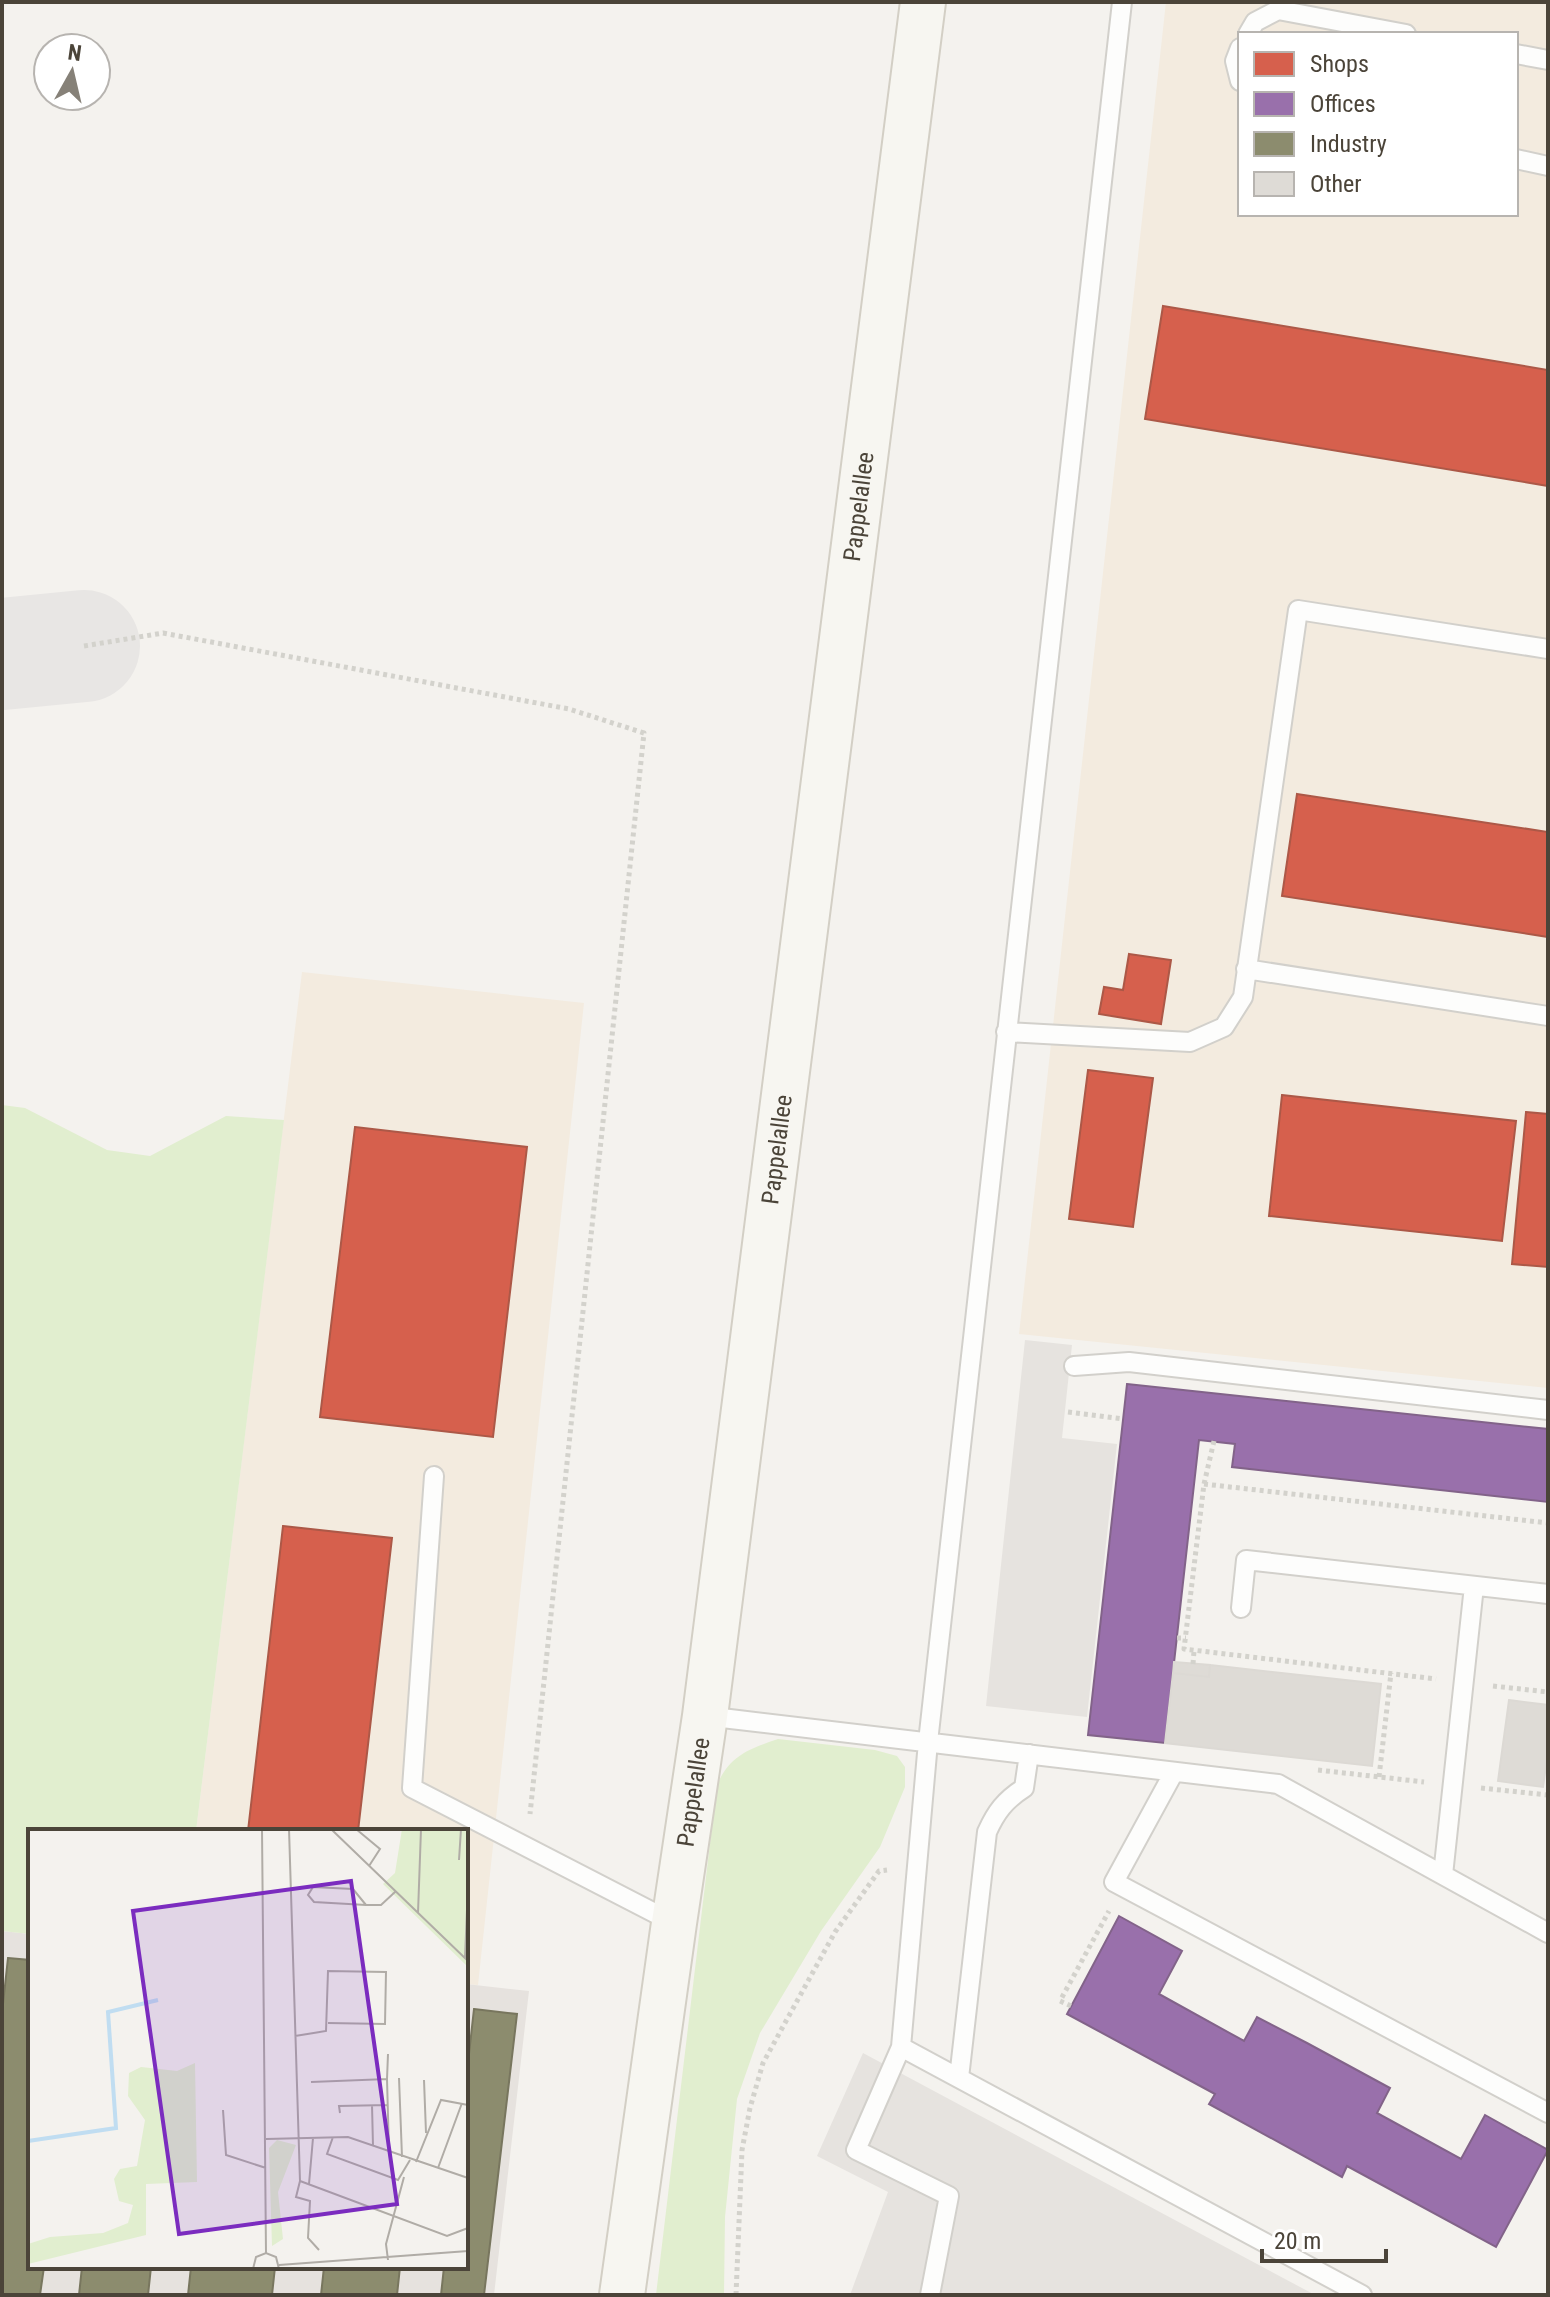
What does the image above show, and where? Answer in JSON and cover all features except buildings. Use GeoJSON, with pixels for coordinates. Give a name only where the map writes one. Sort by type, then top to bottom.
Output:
{"type":"FeatureCollection","features":[{"type":"Feature","properties":{"kind":"main road","name":"Pappelallee"},"geometry":{"type":"LineString","coordinates":[[622,2295],[705,1716],[923,2]]}},
{"type":"Feature","properties":{"kind":"lane"},"geometry":{"type":"LineString","coordinates":[[930,2295],[949,2196],[856,2150],[901,2047],[928,1742],[1122,2]]}},
{"type":"Feature","properties":{"kind":"lane"},"geometry":{"type":"LineString","coordinates":[[1249,32],[1255,22],[1278,10],[1395,32]]}},
{"type":"Feature","properties":{"kind":"lane"},"geometry":{"type":"LineString","coordinates":[[1238,53],[1235,61],[1238,73]]}},
{"type":"Feature","properties":{"kind":"lane"},"geometry":{"type":"LineString","coordinates":[[1518,54],[1548,60]]}},
{"type":"Feature","properties":{"kind":"lane"},"geometry":{"type":"LineString","coordinates":[[1518,159],[1548,166]]}},
{"type":"Feature","properties":{"kind":"lane"},"geometry":{"type":"LineString","coordinates":[[1006,1032],[1190,1042],[1224,1027],[1243,997],[1298,610],[1548,649]]}},
{"type":"Feature","properties":{"kind":"lane"},"geometry":{"type":"LineString","coordinates":[[1246,969],[1548,1016]]}},
{"type":"Feature","properties":{"kind":"lane"},"geometry":{"type":"LineString","coordinates":[[1074,1366],[1129,1362],[1548,1410]]}},
{"type":"Feature","properties":{"kind":"lane"},"geometry":{"type":"LineString","coordinates":[[434,1476],[412,1788],[674,1923]]}},
{"type":"Feature","properties":{"kind":"lane"},"geometry":{"type":"LineString","coordinates":[[1241,1608],[1246,1560],[1548,1594]]}},
{"type":"Feature","properties":{"kind":"lane"},"geometry":{"type":"LineString","coordinates":[[1443,1875],[1474,1586]]}},
{"type":"Feature","properties":{"kind":"lane"},"geometry":{"type":"LineString","coordinates":[[705,1716],[1278,1784],[1547,1932],[1548,1912]]}},
{"type":"Feature","properties":{"kind":"lane"},"geometry":{"type":"LineString","coordinates":[[959,2078],[987,1832],[997,1810],[1024,1788],[1029,1754]]}},
{"type":"Feature","properties":{"kind":"lane"},"geometry":{"type":"LineString","coordinates":[[1174,1772],[1114,1882],[1548,2113]]}},
{"type":"Feature","properties":{"kind":"lane"},"geometry":{"type":"LineString","coordinates":[[901,2047],[1362,2295]]}},
{"type":"Feature","properties":{"kind":"path"},"geometry":{"type":"LineString","coordinates":[[84,646],[163,633],[569,709],[644,733],[526,1847]]}},
{"type":"Feature","properties":{"kind":"path"},"geometry":{"type":"LineString","coordinates":[[1068,1412],[1123,1419]]}},
{"type":"Feature","properties":{"kind":"path"},"geometry":{"type":"LineString","coordinates":[[1214,1441],[1204,1484],[1184,1649],[1548,1692]]}},
{"type":"Feature","properties":{"kind":"path"},"geometry":{"type":"LineString","coordinates":[[1204,1484],[1548,1523]]}},
{"type":"Feature","properties":{"kind":"path"},"geometry":{"type":"LineString","coordinates":[[1177,1638],[1186,1638]]}},
{"type":"Feature","properties":{"kind":"path"},"geometry":{"type":"LineString","coordinates":[[1193,1664],[1194,1651]]}},
{"type":"Feature","properties":{"kind":"path"},"geometry":{"type":"LineString","coordinates":[[1379,1777],[1391,1673]]}},
{"type":"Feature","properties":{"kind":"path"},"geometry":{"type":"LineString","coordinates":[[1278,1784],[1299,1768],[1548,1795]]}},
{"type":"Feature","properties":{"kind":"path"},"geometry":{"type":"LineString","coordinates":[[736,2295],[742,2150],[763,2063],[835,1932],[879,1871],[916,1867]]}},
{"type":"Feature","properties":{"kind":"path"},"geometry":{"type":"LineString","coordinates":[[1071,2006],[1060,2001],[1109,1910],[1114,1882]]}},
{"type":"Feature","properties":{"kind":"shaded area"},"geometry":{"type":"Polygon","coordinates":[[[1166,2],[1548,2],[1548,1388],[1019,1334],[1166,2]]]}},
{"type":"Feature","properties":{"kind":"shaded area"},"geometry":{"type":"Polygon","coordinates":[[[302,972],[584,1003],[478,1985],[468,1984],[468,1829],[196,1829],[302,972]]]}},
{"type":"Feature","properties":{"kind":"shaded area"},"geometry":{"type":"Polygon","coordinates":[[[1025,1340],[1072,1345],[1062,1438],[1117,1444],[1087,1717],[986,1706],[1025,1340]]]}},
{"type":"Feature","properties":{"kind":"shaded area"},"geometry":{"type":"Polygon","coordinates":[[[2,1931],[28,1934],[28,2269],[468,2269],[468,1984],[529,1991],[494,2295],[2,2295],[2,1931]]]}},
{"type":"Feature","properties":{"kind":"shaded area"},"geometry":{"type":"Polygon","coordinates":[[[863,2053],[1315,2295],[850,2295],[888,2192],[817,2156],[863,2053]]]}},
{"type":"Feature","properties":{"kind":"green space"},"geometry":{"type":"Polygon","coordinates":[[[2,1105],[25,1108],[107,1150],[150,1156],[226,1116],[284,1120],[196,1829],[28,1829],[28,1934],[2,1931],[2,1105]]]}},
{"type":"Feature","properties":{"kind":"green space"},"geometry":{"type":"Polygon","coordinates":[[[778,1739],[875,1750],[897,1756],[905,1767],[905,1787],[880,1847],[821,1931],[760,2033],[737,2099],[725,2217],[724,2295],[656,2295],[717,1785],[734,1760],[778,1739]]]}},
{"type":"Feature","properties":{"kind":"taxiway"},"geometry":{"type":"LineString","coordinates":[[2,654],[84,646]]}}]}
